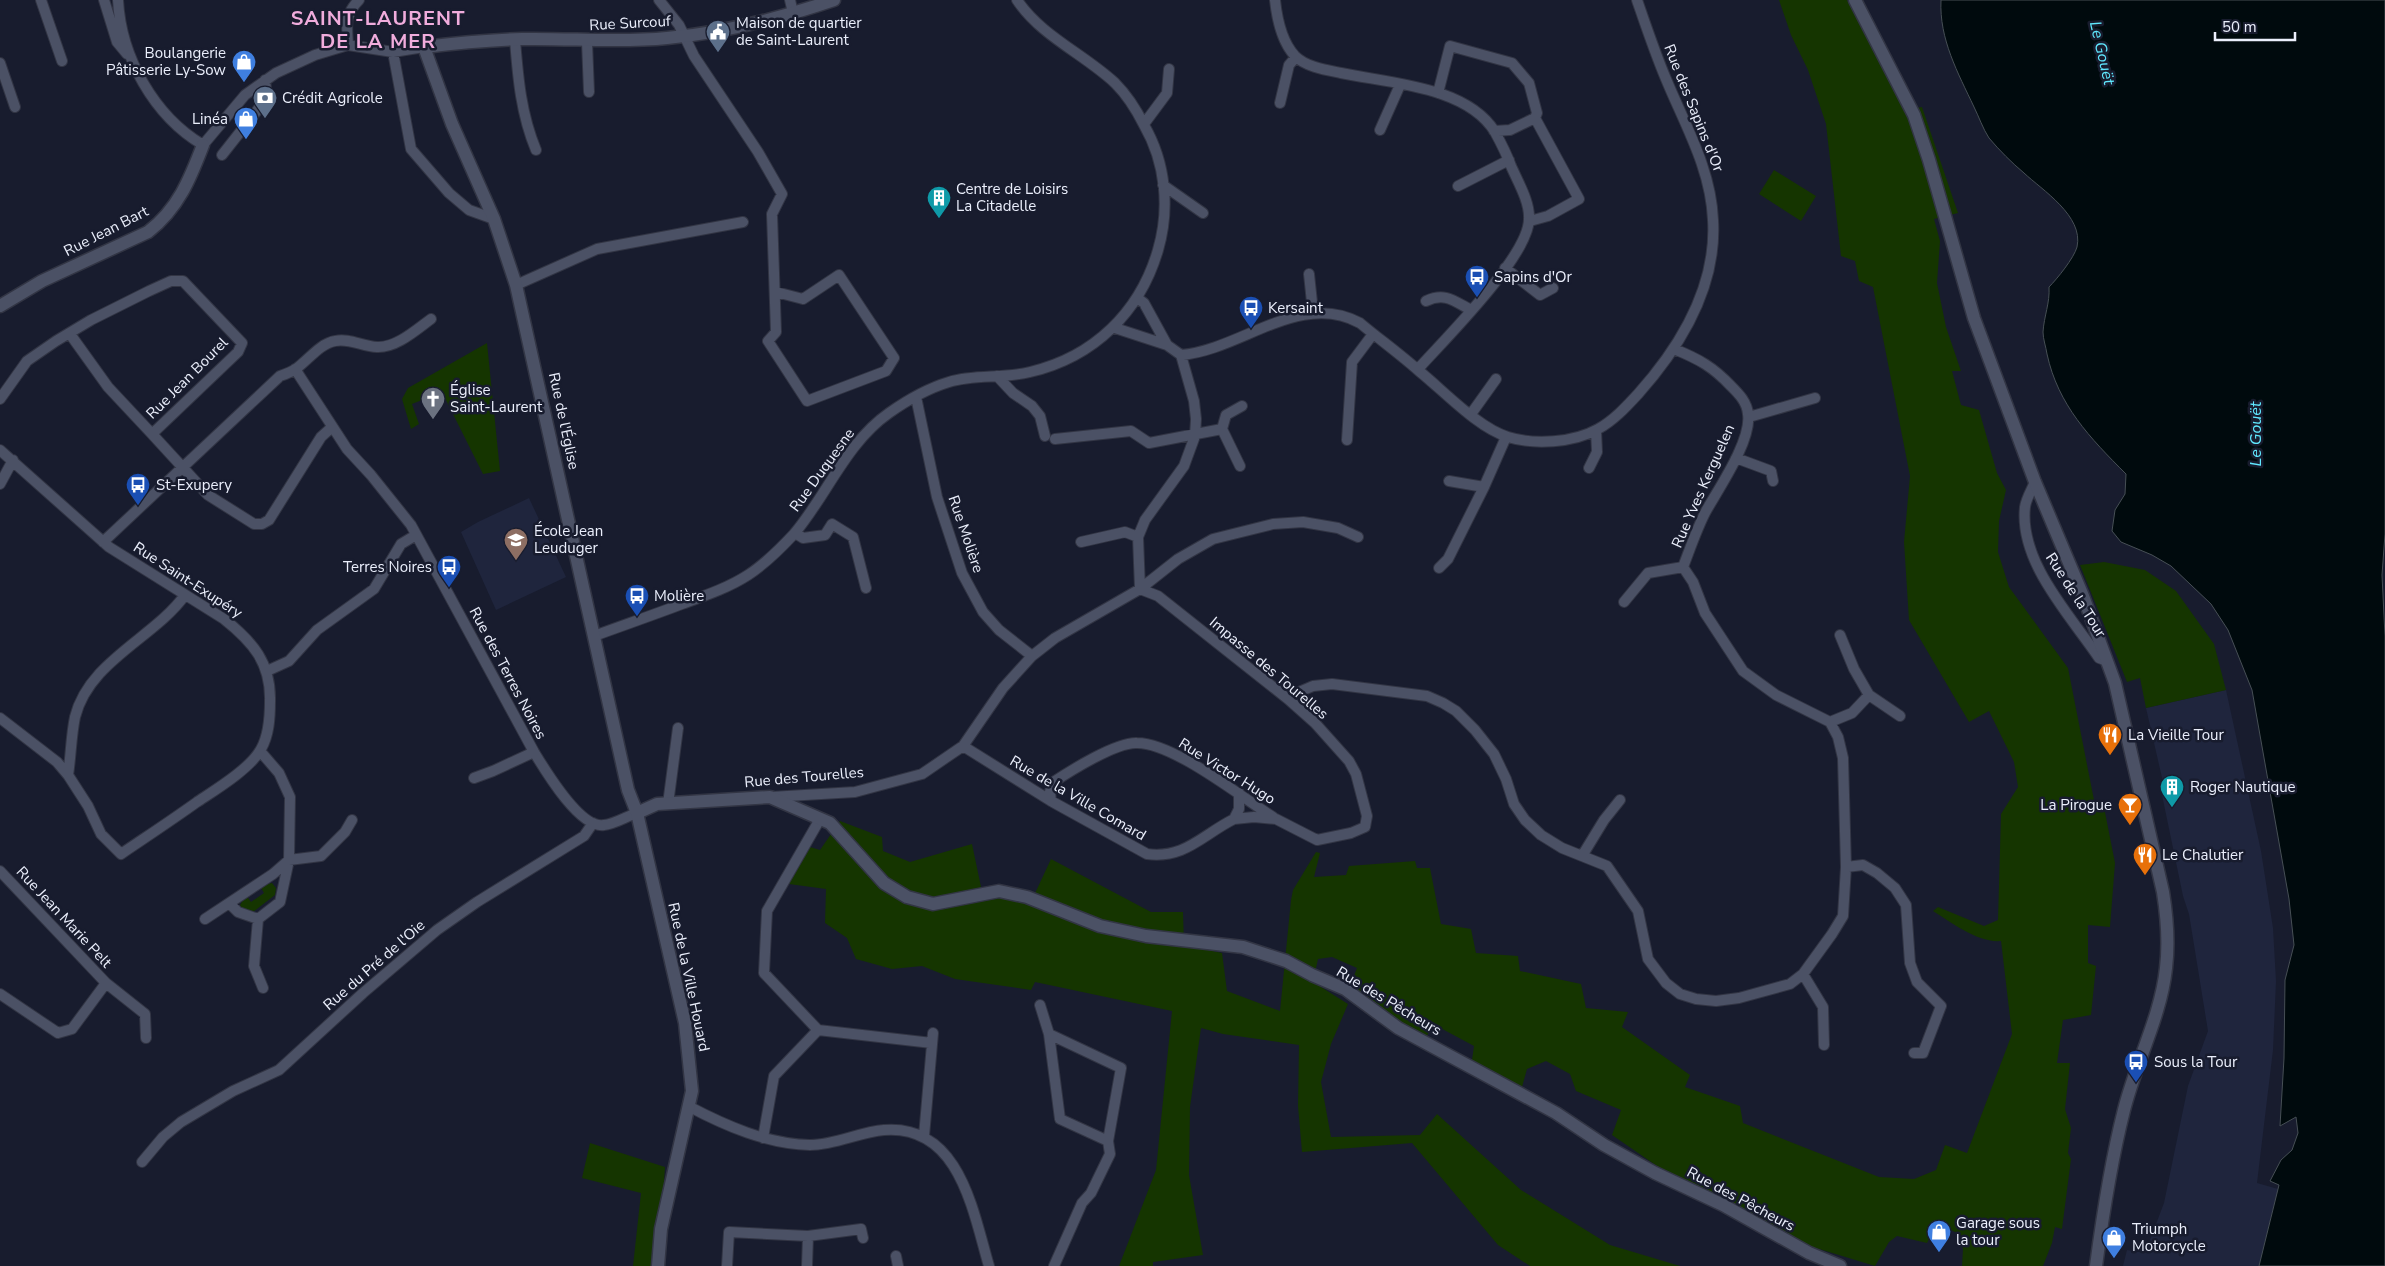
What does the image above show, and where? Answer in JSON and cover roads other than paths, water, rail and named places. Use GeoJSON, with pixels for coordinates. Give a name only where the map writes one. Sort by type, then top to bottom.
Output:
{"type":"FeatureCollection","features":[{"type":"Feature","properties":{"kind":"street"},"geometry":{"type":"LineString","coordinates":[[41,0],[62,61]]}},
{"type":"Feature","properties":{"kind":"street"},"geometry":{"type":"LineString","coordinates":[[104,0],[117,42],[125,54],[130,55]]}},
{"type":"Feature","properties":{"kind":"street"},"geometry":{"type":"LineString","coordinates":[[118,0],[118,14],[130,55],[140,77],[161,109],[183,131],[203,144]]}},
{"type":"Feature","properties":{"kind":"street"},"geometry":{"type":"LineString","coordinates":[[348,45],[346,21],[351,8],[359,0]]}},
{"type":"Feature","properties":{"kind":"street"},"geometry":{"type":"LineString","coordinates":[[659,0],[758,152],[782,194],[772,214],[776,332],[768,341],[807,401],[886,371],[894,358],[839,275],[803,299],[776,292]]}},
{"type":"Feature","properties":{"kind":"street"},"geometry":{"type":"LineString","coordinates":[[790,0],[794,13]]}},
{"type":"Feature","properties":{"kind":"street","name":"Rue Surcouf"},"geometry":{"type":"LineString","coordinates":[[424,47],[457,42],[515,40],[587,42],[684,36],[794,13],[834,0]]}},
{"type":"Feature","properties":{"kind":"street","name":"Rue Duquesne"},"geometry":{"type":"LineString","coordinates":[[594,636],[714,592],[747,576],[777,552],[795,533],[859,441],[890,412],[949,381],[1029,373],[1056,363],[1084,349],[1115,328],[1137,298],[1153,268],[1160,243],[1164,217],[1163,185],[1154,147],[1144,124],[1116,84],[1033,20],[1017,0]]}},
{"type":"Feature","properties":{"kind":"street"},"geometry":{"type":"LineString","coordinates":[[1275,0],[1284,37],[1296,57],[1323,69],[1438,93],[1457,100],[1473,110],[1494,131],[1509,160],[1527,204],[1530,220],[1518,252],[1471,310],[1418,369]]}},
{"type":"Feature","properties":{"kind":"street","name":"Rue des Sapins d'Or"},"geometry":{"type":"LineString","coordinates":[[1181,355],[1200,353],[1294,317],[1313,312],[1346,315],[1418,369],[1471,414],[1506,437],[1526,442],[1572,437],[1596,430],[1624,409],[1674,349],[1694,312],[1703,290],[1710,259],[1714,220],[1708,178],[1664,77],[1637,0]]}},
{"type":"Feature","properties":{"kind":"street"},"geometry":{"type":"LineString","coordinates":[[1855,0],[1914,115],[1929,160],[1974,318],[2035,482],[2083,596],[2107,661],[2122,709],[2163,892],[2166,915],[2166,968],[2157,1006],[2125,1107],[2108,1178],[2096,1266]]}},
{"type":"Feature","properties":{"kind":"street"},"geometry":{"type":"LineString","coordinates":[[515,40],[519,93],[526,128],[536,150]]}},
{"type":"Feature","properties":{"kind":"street"},"geometry":{"type":"LineString","coordinates":[[587,42],[589,92]]}},
{"type":"Feature","properties":{"kind":"street","name":"Rue Jean Bart"},"geometry":{"type":"LineString","coordinates":[[0,306],[42,281],[148,232],[161,222],[179,200],[190,181],[203,144],[237,103],[265,80],[315,54],[348,45],[393,52],[424,47]]}},
{"type":"Feature","properties":{"kind":"street"},"geometry":{"type":"LineString","coordinates":[[1438,93],[1450,46],[1512,62],[1529,83],[1537,112],[1535,118],[1510,130],[1494,131]]}},
{"type":"Feature","properties":{"kind":"street","name":"Rue de l'Église"},"geometry":{"type":"LineString","coordinates":[[424,47],[452,124],[494,219],[516,285],[628,790],[637,812]]}},
{"type":"Feature","properties":{"kind":"street"},"geometry":{"type":"LineString","coordinates":[[393,52],[411,148],[450,193],[470,210],[494,219]]}},
{"type":"Feature","properties":{"kind":"street"},"geometry":{"type":"LineString","coordinates":[[1280,103],[1289,65],[1296,57]]}},
{"type":"Feature","properties":{"kind":"street"},"geometry":{"type":"LineString","coordinates":[[0,63],[15,107]]}},
{"type":"Feature","properties":{"kind":"street"},"geometry":{"type":"LineString","coordinates":[[1144,124],[1167,93],[1169,69]]}},
{"type":"Feature","properties":{"kind":"street"},"geometry":{"type":"LineString","coordinates":[[222,155],[266,98],[265,80]]}},
{"type":"Feature","properties":{"kind":"street"},"geometry":{"type":"LineString","coordinates":[[1380,130],[1400,85]]}},
{"type":"Feature","properties":{"kind":"street"},"geometry":{"type":"LineString","coordinates":[[1530,220],[1548,216],[1579,199],[1535,118]]}},
{"type":"Feature","properties":{"kind":"street"},"geometry":{"type":"LineString","coordinates":[[1458,186],[1509,160]]}},
{"type":"Feature","properties":{"kind":"street"},"geometry":{"type":"LineString","coordinates":[[1163,185],[1203,213]]}},
{"type":"Feature","properties":{"kind":"street"},"geometry":{"type":"LineString","coordinates":[[516,285],[597,249],[743,222]]}},
{"type":"Feature","properties":{"kind":"street"},"geometry":{"type":"LineString","coordinates":[[1505,268],[1540,295],[1553,288]]}},
{"type":"Feature","properties":{"kind":"street"},"geometry":{"type":"LineString","coordinates":[[1310,274],[1313,312]]}},
{"type":"Feature","properties":{"kind":"street","name":"Rue Jean Bourel"},"geometry":{"type":"LineString","coordinates":[[0,399],[26,361],[91,320],[172,281],[183,281],[242,344],[238,352],[152,434]]}},
{"type":"Feature","properties":{"kind":"street"},"geometry":{"type":"LineString","coordinates":[[1426,301],[1437,296],[1450,299],[1471,310]]}},
{"type":"Feature","properties":{"kind":"street"},"geometry":{"type":"LineString","coordinates":[[1137,298],[1144,303],[1168,345]]}},
{"type":"Feature","properties":{"kind":"street"},"geometry":{"type":"LineString","coordinates":[[103,542],[280,376],[295,370],[333,341],[347,340],[377,347],[392,344],[431,319]]}},
{"type":"Feature","properties":{"kind":"street"},"geometry":{"type":"LineString","coordinates":[[1115,328],[1168,345],[1181,355],[1194,401],[1196,419],[1195,436],[1184,466],[1145,520],[1138,537],[1140,589]]}},
{"type":"Feature","properties":{"kind":"street","name":"Rue Jean Bourel"},"geometry":{"type":"LineString","coordinates":[[70,334],[108,387],[181,468],[208,495],[254,524],[262,524],[269,520],[321,437],[331,428]]}},
{"type":"Feature","properties":{"kind":"street"},"geometry":{"type":"LineString","coordinates":[[1347,440],[1352,362],[1373,334]]}},
{"type":"Feature","properties":{"kind":"street","name":"Rue Yves Kerguelen"},"geometry":{"type":"LineString","coordinates":[[1674,349],[1700,359],[1719,373],[1742,398],[1749,417],[1744,440],[1705,513],[1683,567]]}},
{"type":"Feature","properties":{"kind":"street","name":"Rue des Terres Noires"},"geometry":{"type":"LineString","coordinates":[[295,370],[331,428],[414,530],[534,752],[556,787],[584,817],[593,823]]}},
{"type":"Feature","properties":{"kind":"street"},"geometry":{"type":"LineString","coordinates":[[997,376],[1013,393],[1032,406],[1040,416],[1050,437],[1131,431],[1149,443],[1195,436],[1222,429]]}},
{"type":"Feature","properties":{"kind":"street"},"geometry":{"type":"LineString","coordinates":[[1471,414],[1496,379]]}},
{"type":"Feature","properties":{"kind":"street","name":"Rue Molière"},"geometry":{"type":"LineString","coordinates":[[916,398],[920,407],[937,497],[962,573],[984,612],[999,630],[1032,656]]}},
{"type":"Feature","properties":{"kind":"street","name":"Rue Yves Kerguelen"},"geometry":{"type":"LineString","coordinates":[[1749,417],[1815,398]]}},
{"type":"Feature","properties":{"kind":"street"},"geometry":{"type":"LineString","coordinates":[[1240,466],[1222,429],[1226,415],[1242,406]]}},
{"type":"Feature","properties":{"kind":"street"},"geometry":{"type":"LineString","coordinates":[[1589,468],[1598,452],[1596,430]]}},
{"type":"Feature","properties":{"kind":"street"},"geometry":{"type":"LineString","coordinates":[[1439,568],[1448,559],[1484,487],[1506,437]]}},
{"type":"Feature","properties":{"kind":"street","name":"Rue Saint-Exupéry"},"geometry":{"type":"LineString","coordinates":[[0,450],[103,542],[224,619],[240,632],[259,654],[267,671],[270,686],[270,717],[267,736],[260,751]]}},
{"type":"Feature","properties":{"kind":"street"},"geometry":{"type":"LineString","coordinates":[[1736,458],[1771,471],[1773,481]]}},
{"type":"Feature","properties":{"kind":"street"},"geometry":{"type":"LineString","coordinates":[[0,484],[13,460]]}},
{"type":"Feature","properties":{"kind":"street"},"geometry":{"type":"LineString","coordinates":[[1449,480],[1484,487]]}},
{"type":"Feature","properties":{"kind":"street","name":"Rue de la Tour"},"geometry":{"type":"LineString","coordinates":[[2035,482],[2025,505],[2026,534],[2032,555],[2045,581],[2099,658],[2107,661]]}},
{"type":"Feature","properties":{"kind":"street","name":"Rue des Tourelles"},"geometry":{"type":"LineString","coordinates":[[637,812],[657,804],[855,792],[922,774],[963,746],[1003,688],[1032,656],[1055,638],[1140,589],[1178,559],[1213,539],[1273,524],[1303,522],[1338,528],[1358,537]]}},
{"type":"Feature","properties":{"kind":"street","name":"Rue Duquesne"},"geometry":{"type":"LineString","coordinates":[[795,533],[803,538],[825,535],[832,524],[853,537],[866,588]]}},
{"type":"Feature","properties":{"kind":"street"},"geometry":{"type":"LineString","coordinates":[[267,671],[289,660],[317,630],[374,589],[401,544],[414,530]]}},
{"type":"Feature","properties":{"kind":"street"},"geometry":{"type":"LineString","coordinates":[[1082,542],[1125,532],[1138,537]]}},
{"type":"Feature","properties":{"kind":"street","name":"Rue Yves Kerguelen"},"geometry":{"type":"LineString","coordinates":[[1624,602],[1648,573],[1683,567]]}},
{"type":"Feature","properties":{"kind":"street","name":"Rue Yves Kerguelen"},"geometry":{"type":"LineString","coordinates":[[1683,567],[1693,582],[1705,613],[1743,671],[1776,695],[1830,722]]}},
{"type":"Feature","properties":{"kind":"street","name":"Impasse des Tourelles"},"geometry":{"type":"LineString","coordinates":[[1140,589],[1158,596],[1288,700],[1314,723],[1348,761],[1356,774],[1367,816],[1364,827],[1351,833],[1317,840]]}},
{"type":"Feature","properties":{"kind":"street"},"geometry":{"type":"LineString","coordinates":[[68,775],[76,716],[84,695],[108,665],[185,595]]}},
{"type":"Feature","properties":{"kind":"street"},"geometry":{"type":"LineString","coordinates":[[1840,635],[1854,669],[1869,695],[1900,716]]}},
{"type":"Feature","properties":{"kind":"street"},"geometry":{"type":"LineString","coordinates":[[1288,700],[1292,695],[1313,686],[1332,684],[1427,696],[1456,711],[1475,730],[1494,754],[1506,779],[1514,804],[1525,820],[1542,836],[1607,866],[1617,878],[1638,911],[1648,959],[1666,983],[1680,994],[1716,1002],[1739,998],[1790,984],[1803,974],[1843,916],[1846,867],[1843,758],[1838,737],[1830,722],[1852,713],[1869,695]]}},
{"type":"Feature","properties":{"kind":"street"},"geometry":{"type":"LineString","coordinates":[[0,718],[58,762],[68,775],[101,834],[121,854],[234,777],[260,751],[279,773],[290,797],[290,860],[280,902],[258,919],[254,966],[263,988]]}},
{"type":"Feature","properties":{"kind":"street"},"geometry":{"type":"LineString","coordinates":[[668,804],[678,728]]}},
{"type":"Feature","properties":{"kind":"street","name":"Rue Victor Hugo"},"geometry":{"type":"LineString","coordinates":[[1052,783],[1100,754],[1136,742],[1159,747],[1239,793],[1276,819]]}},
{"type":"Feature","properties":{"kind":"street","name":"Rue de la Ville Comard"},"geometry":{"type":"LineString","coordinates":[[963,746],[1051,801],[1147,854],[1163,856],[1177,854],[1234,819],[1254,816],[1276,819],[1317,840]]}},
{"type":"Feature","properties":{"kind":"street"},"geometry":{"type":"LineString","coordinates":[[474,778],[493,772],[534,752]]}},
{"type":"Feature","properties":{"kind":"street"},"geometry":{"type":"LineString","coordinates":[[1018,780],[1037,785],[1052,783],[1051,801]]}},
{"type":"Feature","properties":{"kind":"street"},"geometry":{"type":"LineString","coordinates":[[1234,819],[1239,809],[1239,793]]}},
{"type":"Feature","properties":{"kind":"street","name":"Rue des Pêcheurs"},"geometry":{"type":"LineString","coordinates":[[770,797],[830,823],[884,883],[907,897],[933,904],[964,900],[999,891],[1027,897],[1100,926],[1146,936],[1243,947],[1286,961],[1344,989],[1398,1028],[1556,1112],[1604,1145],[1655,1173],[1723,1205],[1809,1253],[1840,1266]]}},
{"type":"Feature","properties":{"kind":"street"},"geometry":{"type":"LineString","coordinates":[[1582,856],[1604,820],[1620,800]]}},
{"type":"Feature","properties":{"kind":"street"},"geometry":{"type":"LineString","coordinates":[[593,823],[604,826],[637,812]]}},
{"type":"Feature","properties":{"kind":"street","name":"Rue de la Ville Houard"},"geometry":{"type":"LineString","coordinates":[[637,812],[685,1023],[690,1056],[692,1091],[661,1229],[658,1266]]}},
{"type":"Feature","properties":{"kind":"street"},"geometry":{"type":"LineString","coordinates":[[820,819],[767,911],[764,973],[818,1030],[932,1038],[924,1136]]}},
{"type":"Feature","properties":{"kind":"street"},"geometry":{"type":"LineString","coordinates":[[205,919],[230,904],[290,860],[320,856],[345,832],[352,820]]}},
{"type":"Feature","properties":{"kind":"street","name":"Rue du Pré de l'Oie"},"geometry":{"type":"LineString","coordinates":[[142,1162],[163,1137],[181,1122],[233,1091],[279,1070],[363,993],[437,930],[485,897],[584,836],[593,823]]}},
{"type":"Feature","properties":{"kind":"street"},"geometry":{"type":"LineString","coordinates":[[1846,867],[1863,865],[1877,873],[1895,888],[1906,905],[1910,963],[1917,982],[1941,1006],[1923,1053],[1914,1053]]}},
{"type":"Feature","properties":{"kind":"street","name":"Rue Jean Marie Pelt"},"geometry":{"type":"LineString","coordinates":[[0,871],[106,983],[145,1014],[146,1038]]}},
{"type":"Feature","properties":{"kind":"street"},"geometry":{"type":"LineString","coordinates":[[230,904],[238,912],[258,919]]}},
{"type":"Feature","properties":{"kind":"street"},"geometry":{"type":"LineString","coordinates":[[1803,974],[1823,1007],[1824,1045]]}},
{"type":"Feature","properties":{"kind":"street","name":"Rue Jean Marie Pelt"},"geometry":{"type":"LineString","coordinates":[[0,994],[58,1033],[72,1029],[106,983]]}},
{"type":"Feature","properties":{"kind":"street"},"geometry":{"type":"LineString","coordinates":[[1040,1005],[1049,1034],[1060,1119],[1108,1141]]}},
{"type":"Feature","properties":{"kind":"street"},"geometry":{"type":"LineString","coordinates":[[763,1138],[774,1076],[818,1030]]}},
{"type":"Feature","properties":{"kind":"street"},"geometry":{"type":"LineString","coordinates":[[1049,1034],[1121,1068],[1108,1141],[1110,1154],[1091,1193],[1082,1203],[1054,1266]]}},
{"type":"Feature","properties":{"kind":"street"},"geometry":{"type":"LineString","coordinates":[[688,1106],[733,1128],[763,1138],[810,1145],[830,1143],[865,1132],[886,1129],[924,1136],[947,1157],[961,1175],[989,1266]]}},
{"type":"Feature","properties":{"kind":"street"},"geometry":{"type":"LineString","coordinates":[[727,1266],[729,1232],[808,1236],[861,1229],[863,1238]]}},
{"type":"Feature","properties":{"kind":"street"},"geometry":{"type":"LineString","coordinates":[[807,1266],[808,1236]]}},
{"type":"Feature","properties":{"kind":"water","name":"Le Gouët"},"geometry":{"type":"Polygon","coordinates":[[[1941,0],[2385,0],[2385,534],[2382,575],[2385,636],[2385,1266],[2259,1266],[2279,1185],[2270,1181],[2281,1160],[2292,1150],[2298,1133],[2296,1117],[2280,1126],[2284,1058],[2285,980],[2294,945],[2289,899],[2252,690],[2228,630],[2211,604],[2171,566],[2152,555],[2121,542],[2112,531],[2115,510],[2125,494],[2126,474],[2088,434],[2067,405],[2052,372],[2043,335],[2049,287],[2061,274],[2077,247],[2074,225],[2060,205],[2010,161],[1989,138],[1946,42],[1941,14],[1941,0]]]}},
{"type":"Feature","properties":{"kind":"place","name":"Maison de quartier de Saint-Laurent"},"geometry":{"type":"Point","coordinates":[718,53]}},
{"type":"Feature","properties":{"kind":"place","name":"Boulangerie Pâtisserie Ly-Sow"},"geometry":{"type":"Point","coordinates":[244,83]}},
{"type":"Feature","properties":{"kind":"place","name":"Crédit Agricole"},"geometry":{"type":"Point","coordinates":[265,119]}},
{"type":"Feature","properties":{"kind":"place","name":"Linéa"},"geometry":{"type":"Point","coordinates":[246,140]}},
{"type":"Feature","properties":{"kind":"place","name":"Centre de Loisirs La Citadelle"},"geometry":{"type":"Point","coordinates":[939,219]}},
{"type":"Feature","properties":{"kind":"place","name":"Sapins d'Or"},"geometry":{"type":"Point","coordinates":[1477,298]}},
{"type":"Feature","properties":{"kind":"place","name":"Kersaint"},"geometry":{"type":"Point","coordinates":[1251,329]}},
{"type":"Feature","properties":{"kind":"place","name":"Église Saint-Laurent"},"geometry":{"type":"Point","coordinates":[433,420]}},
{"type":"Feature","properties":{"kind":"place","name":"St-Exupery"},"geometry":{"type":"Point","coordinates":[138,506]}},
{"type":"Feature","properties":{"kind":"place","name":"École Jean Leuduger"},"geometry":{"type":"Point","coordinates":[516,561]}},
{"type":"Feature","properties":{"kind":"place","name":"Terres Noires"},"geometry":{"type":"Point","coordinates":[449,588]}},
{"type":"Feature","properties":{"kind":"place","name":"Molière"},"geometry":{"type":"Point","coordinates":[637,617]}},
{"type":"Feature","properties":{"kind":"place","name":"La Vieille Tour"},"geometry":{"type":"Point","coordinates":[2110,756]}},
{"type":"Feature","properties":{"kind":"place","name":"Roger Nautique"},"geometry":{"type":"Point","coordinates":[2172,808]}},
{"type":"Feature","properties":{"kind":"place","name":"La Pirogue"},"geometry":{"type":"Point","coordinates":[2130,826]}},
{"type":"Feature","properties":{"kind":"place","name":"Le Chalutier"},"geometry":{"type":"Point","coordinates":[2145,876]}},
{"type":"Feature","properties":{"kind":"place","name":"Sous la Tour"},"geometry":{"type":"Point","coordinates":[2136,1083]}},
{"type":"Feature","properties":{"kind":"place","name":"Garage sous la tour"},"geometry":{"type":"Point","coordinates":[1939,1253]}},
{"type":"Feature","properties":{"kind":"place","name":"Triumph Motorcycle"},"geometry":{"type":"Point","coordinates":[2114,1259]}},
{"type":"Feature","properties":{"kind":"district","name":"SAINT-LAURENT DE LA MER"},"geometry":{"type":"Point","coordinates":[378,30]}}]}
